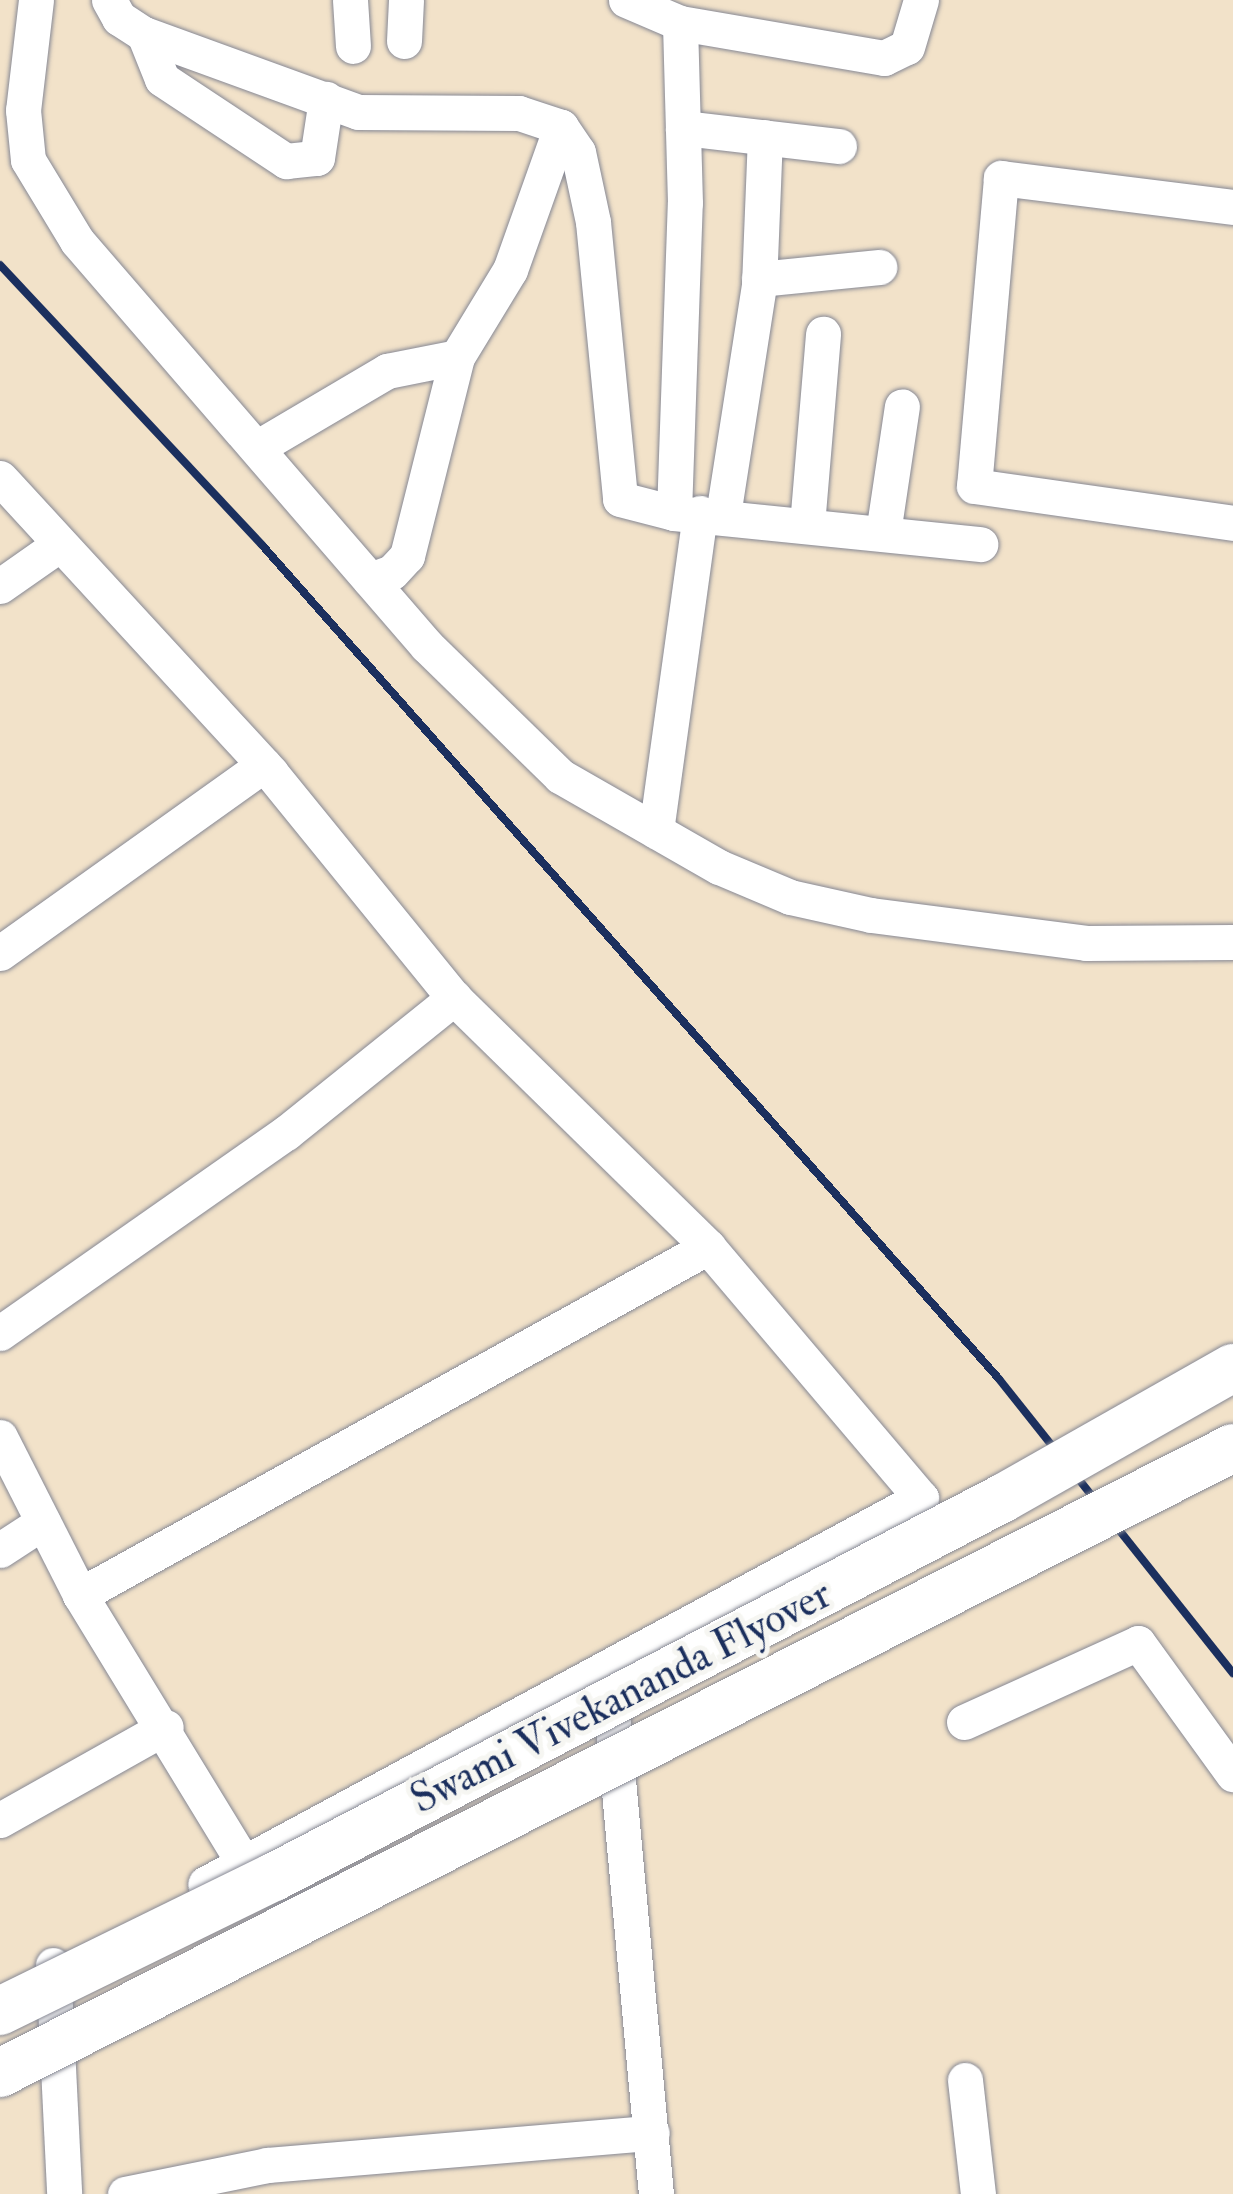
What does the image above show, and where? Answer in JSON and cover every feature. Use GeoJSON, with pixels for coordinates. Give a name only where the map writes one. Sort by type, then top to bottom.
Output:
{"type":"FeatureCollection","features":[{"type":"Feature","properties":{"kind":"main road","name":"Swami Vivekananda Flyover"},"geometry":{"type":"LineString","coordinates":[[0,2011],[274,1878],[987,1507],[1233,1368]]}},
{"type":"Feature","properties":{"kind":"main road","name":"Swami Vivekananda Flyover"},"geometry":{"type":"LineString","coordinates":[[0,2073],[1233,1448]]}},
{"type":"Feature","properties":{"kind":"street"},"geometry":{"type":"LineString","coordinates":[[36,0],[23,110],[28,160],[77,241],[205,396],[258,447],[427,646],[560,776],[656,831],[790,896],[870,915],[1086,943],[1233,942]]}},
{"type":"Feature","properties":{"kind":"street"},"geometry":{"type":"LineString","coordinates":[[110,0],[119,18],[144,34],[326,99],[380,114],[520,112],[562,127],[578,152],[593,222],[614,481],[620,500],[699,514],[980,544]]}},
{"type":"Feature","properties":{"kind":"street"},"geometry":{"type":"LineString","coordinates":[[350,0],[352,46]]}},
{"type":"Feature","properties":{"kind":"street"},"geometry":{"type":"LineString","coordinates":[[404,41],[406,0]]}},
{"type":"Feature","properties":{"kind":"street"},"geometry":{"type":"LineString","coordinates":[[626,0],[680,23],[884,58],[907,47],[921,0]]}},
{"type":"Feature","properties":{"kind":"street"},"geometry":{"type":"LineString","coordinates":[[680,23],[699,514]]}},
{"type":"Feature","properties":{"kind":"street"},"geometry":{"type":"LineString","coordinates":[[144,34],[162,80],[286,161],[317,158],[326,99]]}},
{"type":"Feature","properties":{"kind":"street"},"geometry":{"type":"LineString","coordinates":[[370,580],[392,572],[407,556],[457,358],[510,270],[562,127]]}},
{"type":"Feature","properties":{"kind":"street"},"geometry":{"type":"LineString","coordinates":[[683,128],[839,146]]}},
{"type":"Feature","properties":{"kind":"street"},"geometry":{"type":"LineString","coordinates":[[656,831],[699,514],[758,279],[765,137]]}},
{"type":"Feature","properties":{"kind":"street"},"geometry":{"type":"LineString","coordinates":[[1233,208],[1001,178],[974,486],[1233,523]]}},
{"type":"Feature","properties":{"kind":"street"},"geometry":{"type":"LineString","coordinates":[[758,279],[879,267]]}},
{"type":"Feature","properties":{"kind":"street"},"geometry":{"type":"LineString","coordinates":[[807,525],[823,334]]}},
{"type":"Feature","properties":{"kind":"street"},"geometry":{"type":"LineString","coordinates":[[258,447],[387,371],[457,358]]}},
{"type":"Feature","properties":{"kind":"street"},"geometry":{"type":"LineString","coordinates":[[883,533],[902,406]]}},
{"type":"Feature","properties":{"kind":"street"},"geometry":{"type":"LineString","coordinates":[[0,478],[264,765],[454,998],[708,1247],[921,1498],[245,1865],[0,1986]]}},
{"type":"Feature","properties":{"kind":"street"},"geometry":{"type":"LineString","coordinates":[[0,586],[60,544]]}},
{"type":"Feature","properties":{"kind":"street"},"geometry":{"type":"LineString","coordinates":[[0,953],[264,765]]}},
{"type":"Feature","properties":{"kind":"street"},"geometry":{"type":"LineString","coordinates":[[0,1334],[286,1133],[454,998]]}},
{"type":"Feature","properties":{"kind":"street"},"geometry":{"type":"LineString","coordinates":[[80,1594],[708,1247]]}},
{"type":"Feature","properties":{"kind":"street"},"geometry":{"type":"LineString","coordinates":[[0,1437],[80,1594],[166,1727],[245,1865]]}},
{"type":"Feature","properties":{"kind":"street"},"geometry":{"type":"LineString","coordinates":[[0,1550],[44,1522]]}},
{"type":"Feature","properties":{"kind":"street"},"geometry":{"type":"LineString","coordinates":[[964,1722],[1138,1643],[1233,1774]]}},
{"type":"Feature","properties":{"kind":"street"},"geometry":{"type":"LineString","coordinates":[[607,1668],[656,2194]]}},
{"type":"Feature","properties":{"kind":"street"},"geometry":{"type":"LineString","coordinates":[[0,1820],[166,1727]]}},
{"type":"Feature","properties":{"kind":"street"},"geometry":{"type":"LineString","coordinates":[[52,1960],[64,2194]]}},
{"type":"Feature","properties":{"kind":"street"},"geometry":{"type":"LineString","coordinates":[[965,2080],[978,2194]]}},
{"type":"Feature","properties":{"kind":"street"},"geometry":{"type":"LineString","coordinates":[[126,2194],[268,2165],[652,2133]]}},
{"type":"Feature","properties":{"kind":"railway"},"geometry":{"type":"LineString","coordinates":[[0,265],[262,545],[999,1379],[1233,1673]]}}]}
